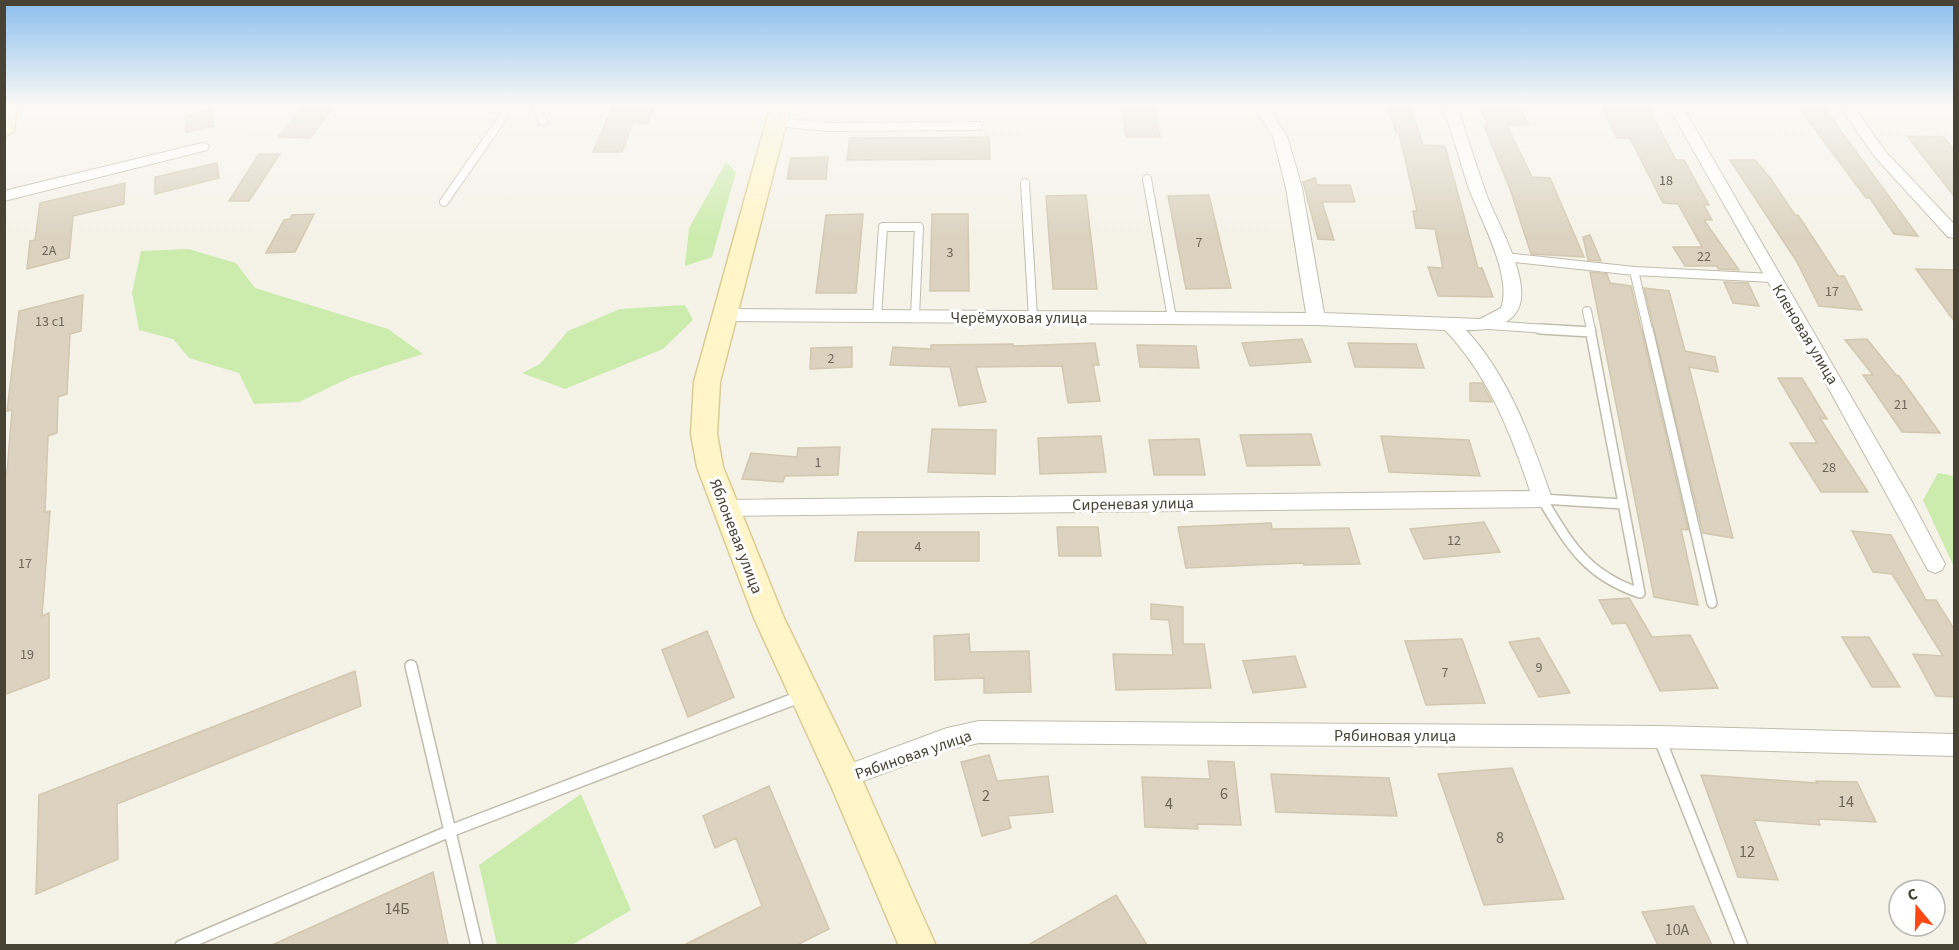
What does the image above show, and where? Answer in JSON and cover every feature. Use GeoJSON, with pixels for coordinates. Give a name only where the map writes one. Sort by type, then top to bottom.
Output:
{"type":"FeatureCollection","features":[{"type":"Feature","properties":{"kind":"street"},"geometry":{"type":"LineString","coordinates":[[4,196],[197,148]]}},
{"type":"Feature","properties":{"kind":"street","name":"Яблоневая улица"},"geometry":{"type":"LineString","coordinates":[[769,148],[707,382],[704,425],[710,467],[724,508],[769,618],[844,777],[918,945]]}},
{"type":"Feature","properties":{"kind":"street"},"geometry":{"type":"LineString","coordinates":[[1283,148],[1294,188],[1316,319]]}},
{"type":"Feature","properties":{"kind":"street"},"geometry":{"type":"LineString","coordinates":[[1464,148],[1484,209],[1505,257],[1512,302],[1507,313],[1497,320],[1480,325]]}},
{"type":"Feature","properties":{"kind":"street","name":"Кленовая улица"},"geometry":{"type":"LineString","coordinates":[[1699,148],[1868,438],[1935,564]]}},
{"type":"Feature","properties":{"kind":"street"},"geometry":{"type":"LineString","coordinates":[[1876,148],[1954,233]]}},
{"type":"Feature","properties":{"kind":"street","name":"Черёмуховая улица"},"geometry":{"type":"LineString","coordinates":[[723,315],[1316,319],[1480,325]]}},
{"type":"Feature","properties":{"kind":"street"},"geometry":{"type":"LineString","coordinates":[[1451,325],[1475,349],[1512,422],[1532,467],[1542,498]]}},
{"type":"Feature","properties":{"kind":"street","name":"Сиреневая улица"},"geometry":{"type":"LineString","coordinates":[[724,508],[1542,498]]}},
{"type":"Feature","properties":{"kind":"street","name":"Рябиновая улица"},"geometry":{"type":"LineString","coordinates":[[844,777],[946,739],[979,732],[1659,737],[1954,745]]}},
{"type":"Feature","properties":{"kind":"lane"},"geometry":{"type":"LineString","coordinates":[[444,202],[482,148]]}},
{"type":"Feature","properties":{"kind":"lane"},"geometry":{"type":"LineString","coordinates":[[1147,179],[1172,318]]}},
{"type":"Feature","properties":{"kind":"lane"},"geometry":{"type":"LineString","coordinates":[[1025,183],[1033,317]]}},
{"type":"Feature","properties":{"kind":"lane"},"geometry":{"type":"LineString","coordinates":[[877,316],[883,227],[919,227],[915,316]]}},
{"type":"Feature","properties":{"kind":"lane"},"geometry":{"type":"LineString","coordinates":[[1505,257],[1634,271],[1773,279]]}},
{"type":"Feature","properties":{"kind":"lane"},"geometry":{"type":"LineString","coordinates":[[1634,271],[1712,603]]}},
{"type":"Feature","properties":{"kind":"lane"},"geometry":{"type":"LineString","coordinates":[[1542,498],[1580,557],[1597,576],[1617,587],[1640,593],[1587,311]]}},
{"type":"Feature","properties":{"kind":"lane"},"geometry":{"type":"LineString","coordinates":[[1480,325],[1591,332]]}},
{"type":"Feature","properties":{"kind":"lane"},"geometry":{"type":"LineString","coordinates":[[1542,498],[1623,504]]}},
{"type":"Feature","properties":{"kind":"lane"},"geometry":{"type":"LineString","coordinates":[[411,666],[477,945]]}},
{"type":"Feature","properties":{"kind":"lane"},"geometry":{"type":"LineString","coordinates":[[181,945],[450,831],[805,695]]}},
{"type":"Feature","properties":{"kind":"lane"},"geometry":{"type":"LineString","coordinates":[[1659,737],[1742,945]]}},
{"type":"Feature","properties":{"kind":"green space"},"geometry":{"type":"Polygon","coordinates":[[[726,162],[736,172],[712,257],[685,266],[689,228],[726,162]]]}},
{"type":"Feature","properties":{"kind":"green space"},"geometry":{"type":"Polygon","coordinates":[[[188,249],[236,263],[255,288],[388,329],[423,354],[351,377],[299,402],[254,404],[239,373],[189,358],[173,339],[139,330],[132,293],[141,251],[188,249]]]}},
{"type":"Feature","properties":{"kind":"green space"},"geometry":{"type":"Polygon","coordinates":[[[685,305],[693,320],[663,349],[565,389],[522,373],[540,364],[568,331],[620,309],[685,305]]]}},
{"type":"Feature","properties":{"kind":"green space"},"geometry":{"type":"Polygon","coordinates":[[[1938,473],[1954,476],[1954,567],[1923,500],[1938,473]]]}},
{"type":"Feature","properties":{"kind":"green space"},"geometry":{"type":"Polygon","coordinates":[[[581,794],[631,910],[572,945],[497,945],[479,865],[581,794]]]}},
{"type":"Feature","properties":{"kind":"building"},"geometry":{"type":"Polygon","coordinates":[[[595,148],[623,148],[622,152],[593,152],[595,148]]]}},
{"type":"Feature","properties":{"kind":"building"},"geometry":{"type":"Polygon","coordinates":[[[849,148],[990,148],[990,159],[847,160],[849,148]]]}},
{"type":"Feature","properties":{"kind":"building"},"geometry":{"type":"Polygon","coordinates":[[[1403,148],[1446,148],[1478,268],[1482,268],[1493,297],[1438,296],[1428,267],[1443,268],[1435,229],[1416,228],[1413,211],[1417,211],[1403,148]]]}},
{"type":"Feature","properties":{"kind":"building"},"geometry":{"type":"Polygon","coordinates":[[[1493,148],[1518,148],[1532,177],[1550,178],[1584,257],[1531,254],[1510,189],[1493,148]]]}},
{"type":"Feature","properties":{"kind":"building"},"geometry":{"type":"Polygon","coordinates":[[[1635,148],[1670,148],[1676,160],[1684,160],[1709,205],[1704,205],[1712,220],[1704,220],[1739,270],[1718,269],[1717,266],[1685,266],[1673,247],[1702,247],[1678,204],[1663,203],[1635,148]]]}},
{"type":"Feature","properties":{"kind":"building"},"geometry":{"type":"Polygon","coordinates":[[[1829,148],[1854,148],[1918,236],[1894,234],[1870,198],[1866,198],[1829,148]]]}},
{"type":"Feature","properties":{"kind":"building"},"geometry":{"type":"Polygon","coordinates":[[[1917,148],[1953,148],[1954,196],[1917,148]]]}},
{"type":"Feature","properties":{"kind":"building"},"geometry":{"type":"Polygon","coordinates":[[[259,154],[280,154],[249,201],[229,201],[259,154]]]}},
{"type":"Feature","properties":{"kind":"building"},"geometry":{"type":"Polygon","coordinates":[[[828,157],[826,179],[787,179],[791,158],[828,157]]]}},
{"type":"Feature","properties":{"kind":"building"},"geometry":{"type":"Polygon","coordinates":[[[1730,160],[1755,160],[1795,215],[1798,215],[1838,276],[1844,276],[1862,310],[1819,306],[1797,262],[1730,160]]]}},
{"type":"Feature","properties":{"kind":"building"},"geometry":{"type":"Polygon","coordinates":[[[217,163],[219,178],[155,194],[155,177],[217,163]]]}},
{"type":"Feature","properties":{"kind":"building"},"geometry":{"type":"Polygon","coordinates":[[[1315,178],[1317,185],[1350,185],[1355,202],[1322,202],[1334,240],[1318,239],[1303,182],[1315,178]]]}},
{"type":"Feature","properties":{"kind":"building"},"geometry":{"type":"Polygon","coordinates":[[[125,183],[124,204],[73,216],[69,258],[27,269],[30,241],[35,240],[40,203],[125,183]]]}},
{"type":"Feature","properties":{"kind":"building"},"geometry":{"type":"Polygon","coordinates":[[[1086,195],[1097,289],[1053,289],[1046,196],[1086,195]]]}},
{"type":"Feature","properties":{"kind":"building"},"geometry":{"type":"Polygon","coordinates":[[[1209,195],[1231,288],[1186,289],[1168,196],[1209,195]]]}},
{"type":"Feature","properties":{"kind":"building"},"geometry":{"type":"Polygon","coordinates":[[[314,214],[295,252],[266,253],[284,220],[290,219],[292,215],[314,214]]]}},
{"type":"Feature","properties":{"kind":"building"},"geometry":{"type":"Polygon","coordinates":[[[863,214],[856,293],[816,293],[826,215],[863,214]]]}},
{"type":"Feature","properties":{"kind":"building"},"geometry":{"type":"Polygon","coordinates":[[[932,214],[968,214],[969,291],[930,291],[932,214]]]}},
{"type":"Feature","properties":{"kind":"building"},"geometry":{"type":"Polygon","coordinates":[[[1590,235],[1601,261],[1588,260],[1583,237],[1590,235]]]}},
{"type":"Feature","properties":{"kind":"building"},"geometry":{"type":"Polygon","coordinates":[[[1916,269],[1954,270],[1954,321],[1916,269]]]}},
{"type":"Feature","properties":{"kind":"building"},"geometry":{"type":"Polygon","coordinates":[[[1590,272],[1607,274],[1610,283],[1631,286],[1688,530],[1681,529],[1698,605],[1654,597],[1590,272]]]}},
{"type":"Feature","properties":{"kind":"building"},"geometry":{"type":"Polygon","coordinates":[[[1724,282],[1748,283],[1759,306],[1733,303],[1724,282]]]}},
{"type":"Feature","properties":{"kind":"building"},"geometry":{"type":"Polygon","coordinates":[[[1644,288],[1669,291],[1685,351],[1715,357],[1718,372],[1689,367],[1733,538],[1703,533],[1644,288]]]}},
{"type":"Feature","properties":{"kind":"building"},"geometry":{"type":"Polygon","coordinates":[[[83,295],[81,331],[70,334],[67,394],[58,397],[57,433],[48,436],[45,512],[50,511],[42,616],[49,613],[49,678],[4,695],[4,473],[7,472],[12,410],[7,411],[19,311],[83,295]]]}},
{"type":"Feature","properties":{"kind":"building"},"geometry":{"type":"Polygon","coordinates":[[[1302,339],[1311,362],[1250,366],[1242,343],[1302,339]]]}},
{"type":"Feature","properties":{"kind":"building"},"geometry":{"type":"Polygon","coordinates":[[[1867,339],[1899,376],[1940,433],[1902,432],[1863,375],[1873,375],[1845,340],[1867,339]]]}},
{"type":"Feature","properties":{"kind":"building"},"geometry":{"type":"Polygon","coordinates":[[[1095,343],[1099,365],[1093,365],[1100,401],[1068,403],[1062,366],[976,367],[986,402],[959,406],[950,367],[890,365],[893,347],[931,349],[931,345],[1013,344],[1013,346],[1095,343]]]}},
{"type":"Feature","properties":{"kind":"building"},"geometry":{"type":"Polygon","coordinates":[[[1348,343],[1416,344],[1424,368],[1355,367],[1348,343]]]}},
{"type":"Feature","properties":{"kind":"building"},"geometry":{"type":"Polygon","coordinates":[[[1137,345],[1196,346],[1199,368],[1140,367],[1137,345]]]}},
{"type":"Feature","properties":{"kind":"building"},"geometry":{"type":"Polygon","coordinates":[[[852,347],[852,367],[810,369],[811,348],[852,347]]]}},
{"type":"Feature","properties":{"kind":"building"},"geometry":{"type":"Polygon","coordinates":[[[1778,378],[1802,378],[1827,419],[1820,418],[1868,492],[1821,492],[1790,443],[1817,443],[1778,378]]]}},
{"type":"Feature","properties":{"kind":"building"},"geometry":{"type":"Polygon","coordinates":[[[1470,383],[1482,383],[1492,402],[1470,401],[1470,383]]]}},
{"type":"Feature","properties":{"kind":"building"},"geometry":{"type":"Polygon","coordinates":[[[932,429],[996,430],[995,474],[928,472],[932,429]]]}},
{"type":"Feature","properties":{"kind":"building"},"geometry":{"type":"Polygon","coordinates":[[[1311,434],[1320,465],[1247,466],[1240,435],[1311,434]]]}},
{"type":"Feature","properties":{"kind":"building"},"geometry":{"type":"Polygon","coordinates":[[[1101,436],[1106,472],[1040,474],[1038,438],[1101,436]]]}},
{"type":"Feature","properties":{"kind":"building"},"geometry":{"type":"Polygon","coordinates":[[[1381,436],[1469,440],[1480,476],[1389,472],[1381,436]]]}},
{"type":"Feature","properties":{"kind":"building"},"geometry":{"type":"Polygon","coordinates":[[[1199,439],[1205,475],[1154,475],[1149,440],[1199,439]]]}},
{"type":"Feature","properties":{"kind":"building"},"geometry":{"type":"Polygon","coordinates":[[[840,447],[838,475],[785,476],[783,482],[742,479],[751,453],[797,457],[798,448],[840,447]]]}},
{"type":"Feature","properties":{"kind":"building"},"geometry":{"type":"Polygon","coordinates":[[[1484,522],[1500,552],[1424,559],[1410,529],[1484,522]]]}},
{"type":"Feature","properties":{"kind":"building"},"geometry":{"type":"Polygon","coordinates":[[[1271,523],[1272,529],[1349,528],[1360,564],[1304,565],[1303,563],[1186,568],[1178,527],[1271,523]]]}},
{"type":"Feature","properties":{"kind":"building"},"geometry":{"type":"Polygon","coordinates":[[[1057,527],[1098,527],[1101,556],[1059,556],[1057,527]]]}},
{"type":"Feature","properties":{"kind":"building"},"geometry":{"type":"Polygon","coordinates":[[[1852,531],[1891,535],[1926,600],[1936,600],[1954,629],[1954,697],[1936,696],[1913,654],[1943,656],[1892,574],[1873,572],[1852,531]]]}},
{"type":"Feature","properties":{"kind":"building"},"geometry":{"type":"Polygon","coordinates":[[[858,532],[979,532],[979,561],[855,561],[858,532]]]}},
{"type":"Feature","properties":{"kind":"building"},"geometry":{"type":"Polygon","coordinates":[[[1629,598],[1652,637],[1690,635],[1718,688],[1660,691],[1626,623],[1612,624],[1599,600],[1629,598]]]}},
{"type":"Feature","properties":{"kind":"building"},"geometry":{"type":"Polygon","coordinates":[[[1151,604],[1183,607],[1183,644],[1204,644],[1211,688],[1116,690],[1113,654],[1173,655],[1169,620],[1151,619],[1151,604]]]}},
{"type":"Feature","properties":{"kind":"building"},"geometry":{"type":"Polygon","coordinates":[[[707,631],[734,697],[688,717],[662,650],[707,631]]]}},
{"type":"Feature","properties":{"kind":"building"},"geometry":{"type":"Polygon","coordinates":[[[969,634],[970,652],[1029,651],[1031,692],[984,693],[984,678],[935,680],[934,636],[969,634]]]}},
{"type":"Feature","properties":{"kind":"building"},"geometry":{"type":"Polygon","coordinates":[[[1842,637],[1869,637],[1900,687],[1872,687],[1842,637]]]}},
{"type":"Feature","properties":{"kind":"building"},"geometry":{"type":"Polygon","coordinates":[[[1539,638],[1570,693],[1539,697],[1509,642],[1539,638]]]}},
{"type":"Feature","properties":{"kind":"building"},"geometry":{"type":"Polygon","coordinates":[[[1462,639],[1485,703],[1426,705],[1405,641],[1462,639]]]}},
{"type":"Feature","properties":{"kind":"building"},"geometry":{"type":"Polygon","coordinates":[[[1295,656],[1306,687],[1253,693],[1243,661],[1295,656]]]}},
{"type":"Feature","properties":{"kind":"building"},"geometry":{"type":"Polygon","coordinates":[[[355,671],[361,706],[117,804],[118,859],[36,894],[39,795],[355,671]]]}},
{"type":"Feature","properties":{"kind":"building"},"geometry":{"type":"Polygon","coordinates":[[[989,755],[997,781],[1048,776],[1053,812],[1008,816],[1011,828],[982,836],[961,762],[989,755]]]}},
{"type":"Feature","properties":{"kind":"building"},"geometry":{"type":"Polygon","coordinates":[[[1208,761],[1234,762],[1241,825],[1197,824],[1198,829],[1145,827],[1142,777],[1210,779],[1208,761]]]}},
{"type":"Feature","properties":{"kind":"building"},"geometry":{"type":"Polygon","coordinates":[[[1512,768],[1564,899],[1484,905],[1438,774],[1512,768]]]}},
{"type":"Feature","properties":{"kind":"building"},"geometry":{"type":"Polygon","coordinates":[[[1271,774],[1389,778],[1397,816],[1276,812],[1271,774]]]}},
{"type":"Feature","properties":{"kind":"building"},"geometry":{"type":"Polygon","coordinates":[[[1701,775],[1818,783],[1816,781],[1857,782],[1876,822],[1818,819],[1820,825],[1754,820],[1778,880],[1738,877],[1701,775]]]}},
{"type":"Feature","properties":{"kind":"building"},"geometry":{"type":"Polygon","coordinates":[[[769,786],[829,929],[797,945],[684,945],[762,906],[736,838],[715,848],[703,816],[769,786]]]}},
{"type":"Feature","properties":{"kind":"building"},"geometry":{"type":"Polygon","coordinates":[[[433,872],[448,945],[272,945],[433,872]]]}},
{"type":"Feature","properties":{"kind":"building"},"geometry":{"type":"Polygon","coordinates":[[[1116,895],[1147,945],[1028,945],[1116,895]]]}},
{"type":"Feature","properties":{"kind":"building"},"geometry":{"type":"Polygon","coordinates":[[[1693,906],[1712,945],[1658,945],[1642,912],[1693,906]]]}}]}
